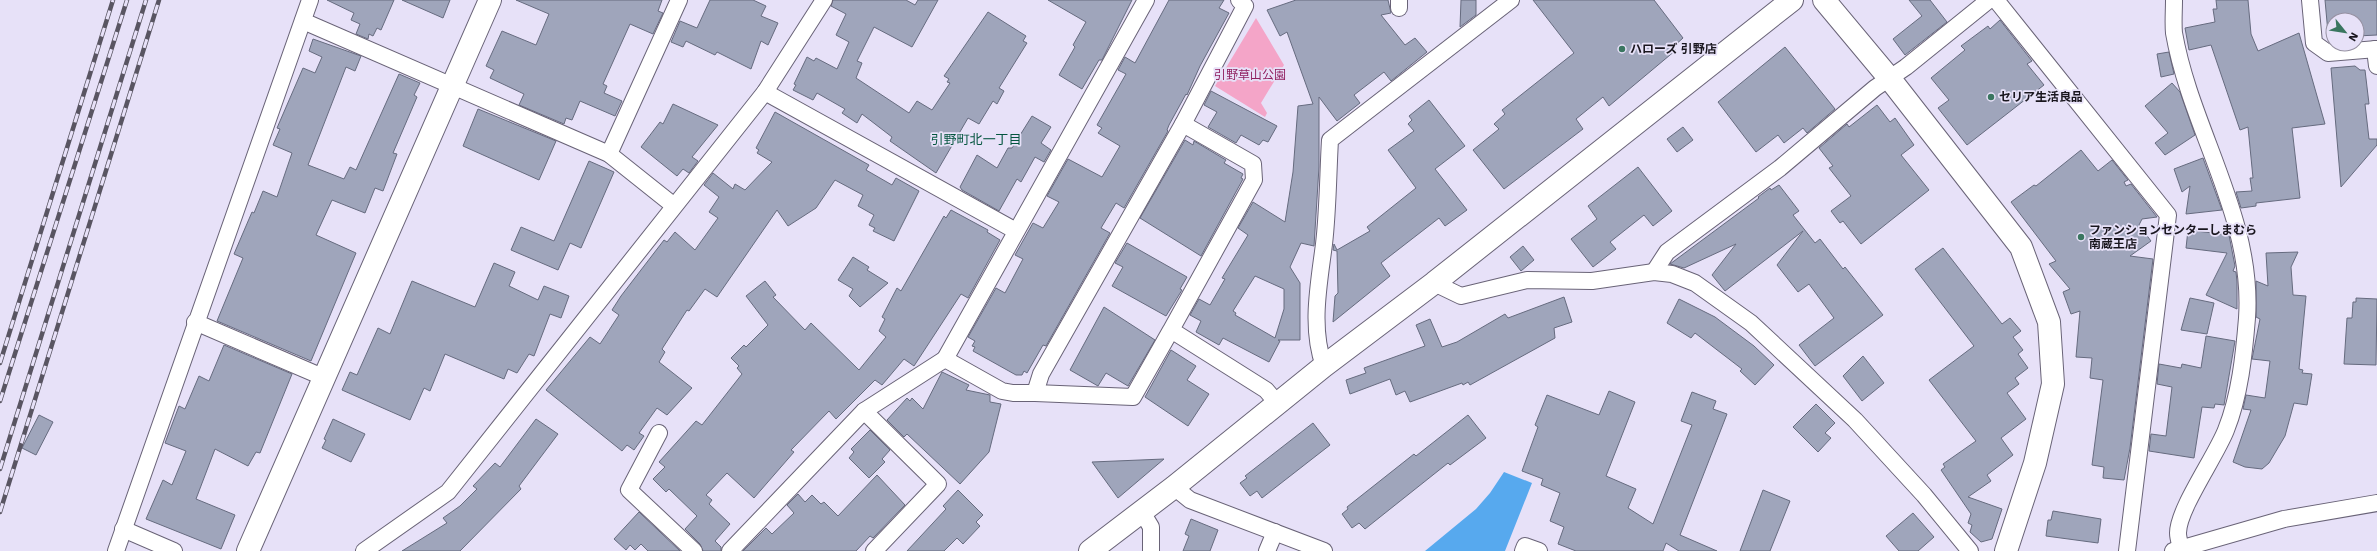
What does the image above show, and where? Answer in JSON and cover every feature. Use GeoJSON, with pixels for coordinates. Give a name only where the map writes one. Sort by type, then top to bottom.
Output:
{"type":"FeatureCollection","features":[{"type":"Feature","properties":{"kind":"street"},"geometry":{"type":"LineString","coordinates":[[116,551],[195,322],[310,0]]}},
{"type":"Feature","properties":{"kind":"street"},"geometry":{"type":"LineString","coordinates":[[248,551],[490,0]]}},
{"type":"Feature","properties":{"kind":"street"},"geometry":{"type":"LineString","coordinates":[[609,154],[680,0]]}},
{"type":"Feature","properties":{"kind":"street"},"geometry":{"type":"LineString","coordinates":[[364,551],[448,492],[673,205],[765,92],[824,0]]}},
{"type":"Feature","properties":{"kind":"street"},"geometry":{"type":"LineString","coordinates":[[730,551],[864,411],[945,359],[1146,0]]}},
{"type":"Feature","properties":{"kind":"street"},"geometry":{"type":"LineString","coordinates":[[1324,366],[1318,348],[1316,326],[1318,274],[1324,244],[1330,140],[1509,0]]}},
{"type":"Feature","properties":{"kind":"street"},"geometry":{"type":"LineString","coordinates":[[1090,551],[1174,487],[1324,366],[1434,283],[1792,0]]}},
{"type":"Feature","properties":{"kind":"street"},"geometry":{"type":"LineString","coordinates":[[1824,0],[1890,79],[2021,247],[2049,322],[2053,384],[2035,463],[2006,551]]}},
{"type":"Feature","properties":{"kind":"street"},"geometry":{"type":"LineString","coordinates":[[1654,272],[1667,252],[1780,168],[1875,88],[1890,79],[1989,0]]}},
{"type":"Feature","properties":{"kind":"street"},"geometry":{"type":"LineString","coordinates":[[1996,0],[2168,215],[2127,551]]}},
{"type":"Feature","properties":{"kind":"street"},"geometry":{"type":"LineString","coordinates":[[2174,0],[2174,32],[2186,80],[2231,207],[2244,255],[2247,279],[2247,318],[2237,395],[2226,431],[2193,493],[2179,524],[2177,550],[2284,519],[2377,503]]}},
{"type":"Feature","properties":{"kind":"street"},"geometry":{"type":"LineString","coordinates":[[2310,0],[2314,42],[2328,53],[2376,49],[2377,66]]}},
{"type":"Feature","properties":{"kind":"street"},"geometry":{"type":"LineString","coordinates":[[1035,393],[1041,374],[1183,124],[1247,2]]}},
{"type":"Feature","properties":{"kind":"street"},"geometry":{"type":"LineString","coordinates":[[303,20],[609,154],[673,205]]}},
{"type":"Feature","properties":{"kind":"street"},"geometry":{"type":"LineString","coordinates":[[765,92],[1016,231]]}},
{"type":"Feature","properties":{"kind":"street"},"geometry":{"type":"LineString","coordinates":[[945,359],[1002,391],[1013,394],[1035,393],[1133,397],[1254,180],[1253,164],[1183,124]]}},
{"type":"Feature","properties":{"kind":"street"},"geometry":{"type":"LineString","coordinates":[[1434,283],[1461,296],[1527,280],[1592,281],[1654,272],[1672,274],[1695,282],[1751,323],[1855,420],[1924,495],[1970,551]]}},
{"type":"Feature","properties":{"kind":"street"},"geometry":{"type":"LineString","coordinates":[[195,322],[325,378]]}},
{"type":"Feature","properties":{"kind":"street"},"geometry":{"type":"LineString","coordinates":[[1171,330],[1266,390],[1278,404]]}},
{"type":"Feature","properties":{"kind":"street"},"geometry":{"type":"LineString","coordinates":[[864,411],[938,484],[874,551]]}},
{"type":"Feature","properties":{"kind":"street"},"geometry":{"type":"LineString","coordinates":[[660,433],[629,490],[694,551]]}},
{"type":"Feature","properties":{"kind":"street"},"geometry":{"type":"LineString","coordinates":[[1174,487],[1190,500],[1324,551]]}},
{"type":"Feature","properties":{"kind":"street"},"geometry":{"type":"LineString","coordinates":[[1142,512],[1151,527],[1151,551]]}},
{"type":"Feature","properties":{"kind":"street"},"geometry":{"type":"LineString","coordinates":[[123,529],[174,551]]}},
{"type":"Feature","properties":{"kind":"street"},"geometry":{"type":"LineString","coordinates":[[1267,551],[1275,532]]}},
{"type":"Feature","properties":{"kind":"street"},"geometry":{"type":"LineString","coordinates":[[1523,551],[1525,546],[1539,551]]}},
{"type":"Feature","properties":{"kind":"green space","name":"引野草山公園"},"geometry":{"type":"Polygon","coordinates":[[[1256,18],[1284,65],[1261,103],[1267,113],[1265,117],[1215,86],[1256,18]]]}},
{"type":"Feature","properties":{"kind":"water"},"geometry":{"type":"Polygon","coordinates":[[[1504,472],[1532,483],[1505,551],[1425,551],[1476,509],[1490,493],[1504,472]]]}},
{"type":"Feature","properties":{"kind":"building"},"geometry":{"type":"Polygon","coordinates":[[[327,0],[394,0],[381,30],[377,28],[373,36],[369,34],[368,39],[356,34],[360,24],[351,20],[354,13],[327,0]]]}},
{"type":"Feature","properties":{"kind":"building"},"geometry":{"type":"Polygon","coordinates":[[[402,0],[450,0],[443,18],[402,0]]]}},
{"type":"Feature","properties":{"kind":"building"},"geometry":{"type":"Polygon","coordinates":[[[516,0],[662,0],[658,11],[663,13],[653,34],[630,24],[603,84],[607,86],[604,93],[622,101],[615,116],[580,101],[572,120],[566,118],[564,124],[519,105],[524,94],[490,78],[494,70],[486,66],[502,31],[536,45],[549,14],[516,0]]]}},
{"type":"Feature","properties":{"kind":"building"},"geometry":{"type":"Polygon","coordinates":[[[710,0],[753,0],[766,6],[761,16],[778,23],[768,45],[761,41],[751,69],[717,52],[715,55],[686,41],[683,47],[671,42],[680,21],[697,28],[710,0]]]}},
{"type":"Feature","properties":{"kind":"building"},"geometry":{"type":"Polygon","coordinates":[[[833,0],[906,0],[915,5],[918,0],[938,0],[912,47],[874,27],[857,61],[862,63],[856,78],[909,113],[917,101],[932,110],[950,83],[947,82],[949,79],[944,76],[988,12],[1026,36],[1023,41],[1027,43],[999,88],[1004,91],[997,104],[993,101],[979,124],[968,118],[936,173],[890,141],[892,137],[862,114],[857,123],[842,113],[845,109],[817,93],[813,100],[793,90],[796,85],[794,84],[807,57],[814,61],[816,58],[837,69],[849,42],[836,35],[846,14],[831,6],[833,0]]]}},
{"type":"Feature","properties":{"kind":"building"},"geometry":{"type":"Polygon","coordinates":[[[1048,0],[1132,0],[1102,60],[1099,60],[1082,89],[1059,75],[1075,47],[1073,45],[1086,22],[1048,0]]]}},
{"type":"Feature","properties":{"kind":"building"},"geometry":{"type":"Polygon","coordinates":[[[1169,0],[1224,0],[1219,8],[1229,13],[1200,66],[1187,95],[1186,94],[1169,125],[1168,131],[1124,208],[1116,203],[1101,228],[1110,233],[1046,346],[1043,345],[1027,373],[1024,371],[1022,375],[1016,375],[973,351],[975,347],[972,346],[975,341],[968,337],[996,288],[1005,293],[1023,259],[1015,255],[1033,223],[1043,228],[1059,202],[1047,196],[1068,159],[1102,177],[1120,146],[1098,133],[1102,128],[1097,125],[1126,74],[1118,70],[1125,57],[1135,63],[1169,0]]]}},
{"type":"Feature","properties":{"kind":"building"},"geometry":{"type":"Polygon","coordinates":[[[1296,0],[1388,0],[1391,13],[1381,15],[1405,45],[1415,38],[1427,52],[1391,81],[1384,72],[1354,95],[1360,103],[1337,121],[1319,97],[1319,167],[1314,246],[1301,243],[1290,267],[1300,283],[1300,340],[1278,340],[1280,341],[1269,362],[1223,338],[1219,345],[1196,332],[1201,321],[1190,315],[1199,299],[1210,305],[1225,279],[1222,278],[1248,235],[1238,228],[1253,202],[1285,222],[1293,172],[1298,106],[1313,104],[1287,32],[1280,36],[1267,10],[1296,0]],[[1255,276],[1233,311],[1236,313],[1235,315],[1275,338],[1284,309],[1284,289],[1255,276]]]}},
{"type":"Feature","properties":{"kind":"building"},"geometry":{"type":"Polygon","coordinates":[[[1461,0],[1476,0],[1476,15],[1460,27],[1461,0]]]}},
{"type":"Feature","properties":{"kind":"building"},"geometry":{"type":"Polygon","coordinates":[[[1533,0],[1654,0],[1683,38],[1673,47],[1676,50],[1609,106],[1603,97],[1576,119],[1583,129],[1504,189],[1473,150],[1499,129],[1494,124],[1505,114],[1502,110],[1574,53],[1533,0]]]}},
{"type":"Feature","properties":{"kind":"building"},"geometry":{"type":"Polygon","coordinates":[[[1909,0],[1930,0],[1947,22],[1905,55],[1893,39],[1922,16],[1909,0]]]}},
{"type":"Feature","properties":{"kind":"building"},"geometry":{"type":"Polygon","coordinates":[[[2216,0],[2248,0],[2251,34],[2258,51],[2299,33],[2325,124],[2292,128],[2300,198],[2256,203],[2256,206],[2241,208],[2236,192],[2252,191],[2250,178],[2253,178],[2248,127],[2240,130],[2211,45],[2189,50],[2185,28],[2215,22],[2213,9],[2217,9],[2216,0]]]}},
{"type":"Feature","properties":{"kind":"building"},"geometry":{"type":"Polygon","coordinates":[[[2325,0],[2377,0],[2377,35],[2365,36],[2365,12],[2326,12],[2325,0]]]}},
{"type":"Feature","properties":{"kind":"building","name":"セリア生活良品"},"geometry":{"type":"Polygon","coordinates":[[[2000,20],[2032,61],[2027,64],[2044,85],[1967,145],[1938,108],[1949,100],[1931,78],[1965,50],[1961,46],[1988,26],[1990,29],[2000,20]]]}},
{"type":"Feature","properties":{"kind":"building"},"geometry":{"type":"Polygon","coordinates":[[[313,39],[361,56],[355,71],[346,67],[308,165],[344,179],[350,167],[356,170],[399,74],[420,83],[414,95],[417,97],[393,153],[397,154],[383,191],[375,188],[365,213],[332,200],[316,235],[356,253],[311,361],[217,321],[243,258],[234,254],[252,212],[254,213],[263,191],[277,197],[292,153],[273,145],[280,129],[277,128],[303,68],[315,73],[322,57],[309,51],[313,39]]]}},
{"type":"Feature","properties":{"kind":"building"},"geometry":{"type":"Polygon","coordinates":[[[1785,47],[1835,109],[1807,133],[1803,128],[1784,143],[1778,135],[1756,152],[1718,102],[1785,47]]]}},
{"type":"Feature","properties":{"kind":"building"},"geometry":{"type":"Polygon","coordinates":[[[2169,52],[2174,74],[2161,77],[2157,54],[2169,52]]]}},
{"type":"Feature","properties":{"kind":"building"},"geometry":{"type":"Polygon","coordinates":[[[2355,66],[2360,70],[2365,70],[2369,104],[2365,104],[2369,139],[2377,139],[2377,145],[2341,187],[2331,68],[2355,66]]]}},
{"type":"Feature","properties":{"kind":"building"},"geometry":{"type":"Polygon","coordinates":[[[2172,83],[2180,92],[2195,135],[2165,155],[2155,143],[2168,133],[2145,106],[2172,83]]]}},
{"type":"Feature","properties":{"kind":"building"},"geometry":{"type":"Polygon","coordinates":[[[1211,91],[1277,126],[1268,142],[1263,140],[1259,145],[1241,135],[1236,143],[1208,127],[1217,112],[1204,105],[1211,91]]]}},
{"type":"Feature","properties":{"kind":"building"},"geometry":{"type":"Polygon","coordinates":[[[1429,100],[1465,146],[1435,169],[1467,210],[1445,226],[1439,218],[1381,263],[1390,276],[1333,322],[1335,296],[1338,293],[1337,251],[1333,250],[1334,244],[1337,250],[1370,231],[1367,227],[1416,188],[1388,150],[1414,131],[1408,124],[1412,120],[1409,116],[1429,100]]]}},
{"type":"Feature","properties":{"kind":"building"},"geometry":{"type":"Polygon","coordinates":[[[673,104],[718,125],[692,157],[698,161],[689,173],[683,169],[677,176],[641,147],[660,122],[663,124],[673,104]]]}},
{"type":"Feature","properties":{"kind":"building"},"geometry":{"type":"Polygon","coordinates":[[[1877,105],[1890,122],[1895,118],[1914,145],[1901,155],[1929,190],[1861,244],[1843,221],[1840,223],[1831,211],[1851,196],[1829,168],[1833,166],[1819,148],[1847,124],[1849,127],[1877,105]]]}},
{"type":"Feature","properties":{"kind":"building"},"geometry":{"type":"Polygon","coordinates":[[[478,109],[556,141],[539,180],[463,146],[478,109]]]}},
{"type":"Feature","properties":{"kind":"building"},"geometry":{"type":"Polygon","coordinates":[[[775,112],[869,165],[866,170],[892,185],[896,178],[919,191],[894,241],[873,231],[875,228],[869,225],[874,215],[858,206],[863,195],[835,180],[816,208],[788,226],[777,210],[717,297],[705,289],[689,311],[687,310],[662,349],[665,352],[659,362],[692,388],[667,415],[657,408],[639,433],[644,436],[634,450],[627,445],[622,451],[546,390],[590,337],[600,344],[619,315],[612,310],[664,240],[667,242],[675,232],[695,250],[718,218],[709,212],[719,197],[704,185],[713,173],[733,189],[735,184],[745,190],[772,162],[757,153],[759,150],[756,148],[775,112]]]}},
{"type":"Feature","properties":{"kind":"building"},"geometry":{"type":"Polygon","coordinates":[[[1032,116],[1051,127],[1041,143],[1051,150],[1044,162],[1035,157],[1021,182],[1017,179],[999,211],[962,190],[960,187],[977,155],[997,168],[1008,148],[1012,148],[1032,116]]]}},
{"type":"Feature","properties":{"kind":"building"},"geometry":{"type":"Polygon","coordinates":[[[1683,127],[1693,140],[1677,152],[1667,139],[1683,127]]]}},
{"type":"Feature","properties":{"kind":"building"},"geometry":{"type":"Polygon","coordinates":[[[1185,140],[1193,145],[1194,141],[1226,160],[1224,163],[1243,174],[1241,178],[1243,179],[1201,256],[1140,218],[1185,140]]]}},
{"type":"Feature","properties":{"kind":"building"},"geometry":{"type":"Polygon","coordinates":[[[2081,150],[2098,171],[2112,160],[2128,180],[2124,182],[2126,186],[2131,184],[2157,217],[2142,219],[2139,225],[2151,241],[2130,256],[2153,259],[2130,448],[2124,480],[2103,478],[2104,467],[2092,465],[2103,380],[2090,378],[2092,358],[2076,357],[2080,311],[2071,314],[2063,292],[2070,289],[2049,264],[2056,261],[2011,202],[2034,185],[2036,186],[2081,150]]]}},
{"type":"Feature","properties":{"kind":"building"},"geometry":{"type":"Polygon","coordinates":[[[2203,158],[2222,210],[2186,214],[2190,186],[2182,192],[2174,169],[2203,158]]]}},
{"type":"Feature","properties":{"kind":"building"},"geometry":{"type":"Polygon","coordinates":[[[589,161],[614,172],[581,248],[570,243],[558,270],[511,250],[521,227],[554,241],[589,161]]]}},
{"type":"Feature","properties":{"kind":"building"},"geometry":{"type":"Polygon","coordinates":[[[1638,167],[1672,211],[1653,226],[1644,215],[1610,242],[1616,249],[1593,267],[1571,239],[1597,219],[1588,206],[1638,167]]]}},
{"type":"Feature","properties":{"kind":"building"},"geometry":{"type":"Polygon","coordinates":[[[1779,185],[1799,211],[1793,215],[1815,243],[1820,239],[1843,269],[1845,267],[1883,315],[1815,366],[1799,345],[1834,318],[1809,284],[1798,292],[1777,265],[1803,231],[1725,291],[1712,275],[1736,244],[1684,268],[1670,264],[1759,198],[1758,197],[1770,188],[1771,190],[1779,185]]]}},
{"type":"Feature","properties":{"kind":"building"},"geometry":{"type":"Polygon","coordinates":[[[951,210],[988,230],[987,232],[1000,240],[968,298],[961,294],[914,366],[904,359],[882,385],[875,380],[836,419],[829,411],[791,450],[794,452],[754,498],[727,473],[706,495],[712,500],[709,504],[730,524],[715,541],[721,547],[721,551],[703,551],[700,544],[685,529],[697,516],[669,489],[666,492],[653,479],[665,467],[659,462],[696,421],[702,425],[742,374],[737,368],[739,366],[731,358],[744,345],[746,347],[768,325],[746,296],[765,281],[776,295],[773,297],[805,330],[811,323],[859,370],[886,337],[879,331],[885,319],[882,317],[897,288],[901,291],[944,216],[946,218],[951,210]]]}},
{"type":"Feature","properties":{"kind":"building"},"geometry":{"type":"Polygon","coordinates":[[[2188,230],[2229,235],[2235,266],[2233,271],[2236,272],[2237,309],[2206,295],[2227,253],[2186,248],[2188,230]]]}},
{"type":"Feature","properties":{"kind":"building"},"geometry":{"type":"Polygon","coordinates":[[[1127,243],[1187,277],[1180,289],[1182,290],[1166,316],[1112,286],[1123,267],[1115,263],[1127,243]]]}},
{"type":"Feature","properties":{"kind":"building"},"geometry":{"type":"Polygon","coordinates":[[[1523,246],[1534,260],[1521,271],[1510,257],[1523,246]]]}},
{"type":"Feature","properties":{"kind":"building"},"geometry":{"type":"Polygon","coordinates":[[[1943,248],[2002,324],[2010,318],[2021,331],[2013,337],[2023,350],[2018,354],[2028,368],[2015,378],[2019,384],[2007,393],[2026,419],[2001,438],[2013,455],[1987,475],[1991,481],[1968,497],[2002,509],[1992,539],[1981,542],[1970,532],[1972,525],[1968,523],[1971,514],[1941,470],[1945,467],[1943,464],[1976,441],[1929,380],[1974,346],[1915,269],[1943,248]]]}},
{"type":"Feature","properties":{"kind":"building"},"geometry":{"type":"Polygon","coordinates":[[[2298,252],[2291,267],[2293,295],[2306,296],[2299,369],[2303,370],[2302,373],[2312,374],[2307,405],[2294,403],[2285,436],[2269,463],[2262,469],[2245,467],[2233,462],[2251,410],[2243,409],[2246,395],[2265,398],[2270,361],[2252,359],[2260,319],[2256,317],[2256,281],[2268,286],[2266,253],[2298,252]]]}},
{"type":"Feature","properties":{"kind":"building"},"geometry":{"type":"Polygon","coordinates":[[[853,257],[869,267],[867,270],[888,283],[860,307],[849,296],[853,289],[838,280],[853,257]]]}},
{"type":"Feature","properties":{"kind":"building"},"geometry":{"type":"Polygon","coordinates":[[[494,263],[515,272],[509,286],[538,300],[544,286],[569,296],[561,318],[550,314],[534,356],[529,354],[517,373],[508,369],[504,379],[445,354],[430,391],[424,388],[410,420],[342,390],[350,372],[357,375],[378,328],[390,334],[412,281],[475,307],[494,263]]]}},
{"type":"Feature","properties":{"kind":"building"},"geometry":{"type":"Polygon","coordinates":[[[1564,297],[1572,322],[1554,328],[1555,338],[1470,385],[1468,382],[1463,385],[1462,383],[1410,402],[1405,391],[1396,395],[1390,379],[1350,394],[1346,380],[1366,373],[1364,368],[1425,346],[1416,325],[1430,319],[1442,347],[1457,342],[1505,314],[1508,318],[1564,297]]]}},
{"type":"Feature","properties":{"kind":"building"},"geometry":{"type":"Polygon","coordinates":[[[2190,298],[2214,303],[2207,334],[2181,330],[2190,298]]]}},
{"type":"Feature","properties":{"kind":"building"},"geometry":{"type":"Polygon","coordinates":[[[2356,298],[2377,299],[2376,365],[2344,364],[2347,318],[2352,318],[2353,302],[2356,302],[2356,298]]]}},
{"type":"Feature","properties":{"kind":"building"},"geometry":{"type":"Polygon","coordinates":[[[1679,299],[1715,317],[1754,346],[1774,365],[1755,385],[1740,371],[1742,369],[1695,333],[1691,338],[1667,323],[1679,299]]]}},
{"type":"Feature","properties":{"kind":"building"},"geometry":{"type":"Polygon","coordinates":[[[1104,307],[1155,340],[1128,386],[1106,373],[1098,386],[1070,370],[1104,307]]]}},
{"type":"Feature","properties":{"kind":"building"},"geometry":{"type":"Polygon","coordinates":[[[2206,336],[2235,341],[2224,405],[2215,404],[2214,408],[2202,407],[2194,458],[2149,451],[2151,434],[2166,436],[2172,387],[2157,384],[2159,364],[2181,368],[2182,364],[2201,368],[2206,336]]]}},
{"type":"Feature","properties":{"kind":"building"},"geometry":{"type":"Polygon","coordinates":[[[224,345],[292,374],[260,453],[256,452],[248,466],[215,449],[196,499],[235,515],[221,549],[146,519],[163,480],[172,485],[186,451],[165,443],[179,406],[185,409],[199,376],[209,381],[224,345]]]}},
{"type":"Feature","properties":{"kind":"building"},"geometry":{"type":"Polygon","coordinates":[[[1171,350],[1196,366],[1187,380],[1209,394],[1188,426],[1145,397],[1171,350]]]}},
{"type":"Feature","properties":{"kind":"building"},"geometry":{"type":"Polygon","coordinates":[[[1863,356],[1884,383],[1862,401],[1843,376],[1863,356]]]}},
{"type":"Feature","properties":{"kind":"building"},"geometry":{"type":"Polygon","coordinates":[[[942,372],[969,385],[966,390],[990,395],[990,402],[1001,404],[989,452],[960,484],[907,434],[904,437],[887,420],[907,398],[910,401],[912,398],[923,409],[942,372]]]}},
{"type":"Feature","properties":{"kind":"building"},"geometry":{"type":"Polygon","coordinates":[[[1609,391],[1635,402],[1606,476],[1636,489],[1628,508],[1653,524],[1692,425],[1681,421],[1692,392],[1716,401],[1713,409],[1727,414],[1680,535],[1717,551],[1679,551],[1666,543],[1663,551],[1576,551],[1558,544],[1564,527],[1550,521],[1560,493],[1541,485],[1543,479],[1522,471],[1538,427],[1535,425],[1547,395],[1599,415],[1609,391]]]}},
{"type":"Feature","properties":{"kind":"building"},"geometry":{"type":"Polygon","coordinates":[[[1816,404],[1835,423],[1825,433],[1831,438],[1818,452],[1793,427],[1816,404]]]}},
{"type":"Feature","properties":{"kind":"building"},"geometry":{"type":"Polygon","coordinates":[[[39,415],[53,422],[36,455],[22,448],[39,415]]]}},
{"type":"Feature","properties":{"kind":"building"},"geometry":{"type":"Polygon","coordinates":[[[1468,415],[1486,438],[1450,465],[1448,463],[1365,529],[1359,523],[1352,528],[1342,514],[1348,509],[1347,507],[1414,454],[1416,456],[1468,415]]]}},
{"type":"Feature","properties":{"kind":"building"},"geometry":{"type":"Polygon","coordinates":[[[333,419],[365,434],[351,462],[322,448],[326,440],[324,439],[333,419]]]}},
{"type":"Feature","properties":{"kind":"building"},"geometry":{"type":"Polygon","coordinates":[[[536,419],[558,434],[519,486],[521,489],[460,551],[402,551],[447,523],[443,518],[460,506],[477,489],[473,486],[495,463],[500,467],[536,419]]]}},
{"type":"Feature","properties":{"kind":"building"},"geometry":{"type":"Polygon","coordinates":[[[1313,423],[1330,445],[1262,498],[1257,491],[1250,496],[1240,483],[1247,478],[1245,476],[1313,423]]]}},
{"type":"Feature","properties":{"kind":"building"},"geometry":{"type":"Polygon","coordinates":[[[870,430],[890,450],[882,459],[885,462],[869,478],[849,458],[854,452],[851,449],[870,430]]]}},
{"type":"Feature","properties":{"kind":"building"},"geometry":{"type":"Polygon","coordinates":[[[1164,459],[1118,498],[1092,462],[1164,459]]]}},
{"type":"Feature","properties":{"kind":"building"},"geometry":{"type":"Polygon","coordinates":[[[877,475],[905,505],[873,538],[870,536],[856,551],[743,551],[766,528],[772,534],[794,513],[787,505],[798,494],[805,502],[812,495],[821,504],[824,502],[838,516],[877,475]]]}},
{"type":"Feature","properties":{"kind":"building"},"geometry":{"type":"Polygon","coordinates":[[[958,490],[983,515],[976,522],[980,526],[963,544],[957,538],[944,551],[907,551],[946,509],[943,506],[958,490]]]}},
{"type":"Feature","properties":{"kind":"building"},"geometry":{"type":"Polygon","coordinates":[[[1763,490],[1790,501],[1770,551],[1740,551],[1763,490]]]}},
{"type":"Feature","properties":{"kind":"building"},"geometry":{"type":"Polygon","coordinates":[[[2053,511],[2101,519],[2098,543],[2046,536],[2048,520],[2051,520],[2053,511]]]}},
{"type":"Feature","properties":{"kind":"building"},"geometry":{"type":"Polygon","coordinates":[[[639,512],[680,551],[648,551],[641,544],[635,550],[630,545],[626,550],[614,539],[639,512]]]}},
{"type":"Feature","properties":{"kind":"building"},"geometry":{"type":"Polygon","coordinates":[[[1913,513],[1934,537],[1918,551],[1899,551],[1886,536],[1913,513]]]}},
{"type":"Feature","properties":{"kind":"building"},"geometry":{"type":"Polygon","coordinates":[[[1191,519],[1218,530],[1210,551],[1183,551],[1189,536],[1185,534],[1191,519]]]}},
{"type":"Feature","properties":{"kind":"railway"},"geometry":{"type":"LineString","coordinates":[[0,363],[113,0]]}},
{"type":"Feature","properties":{"kind":"railway"},"geometry":{"type":"LineString","coordinates":[[0,401],[127,0]]}},
{"type":"Feature","properties":{"kind":"railway"},"geometry":{"type":"LineString","coordinates":[[0,469],[146,0]]}},
{"type":"Feature","properties":{"kind":"railway"},"geometry":{"type":"LineString","coordinates":[[0,512],[159,0]]}},
{"type":"Feature","properties":{"kind":"place","name":"ハローズ 引野店"},"geometry":{"type":"Point","coordinates":[1622,49]}},
{"type":"Feature","properties":{"kind":"place","name":"セリア生活良品"},"geometry":{"type":"Point","coordinates":[1991,97]}},
{"type":"Feature","properties":{"kind":"place","name":"ファンションセンターしまむら 南蔵王店"},"geometry":{"type":"Point","coordinates":[2081,237]}},
{"type":"Feature","properties":{"kind":"district","name":"引野町北一丁目"},"geometry":{"type":"Point","coordinates":[976,139]}}]}
